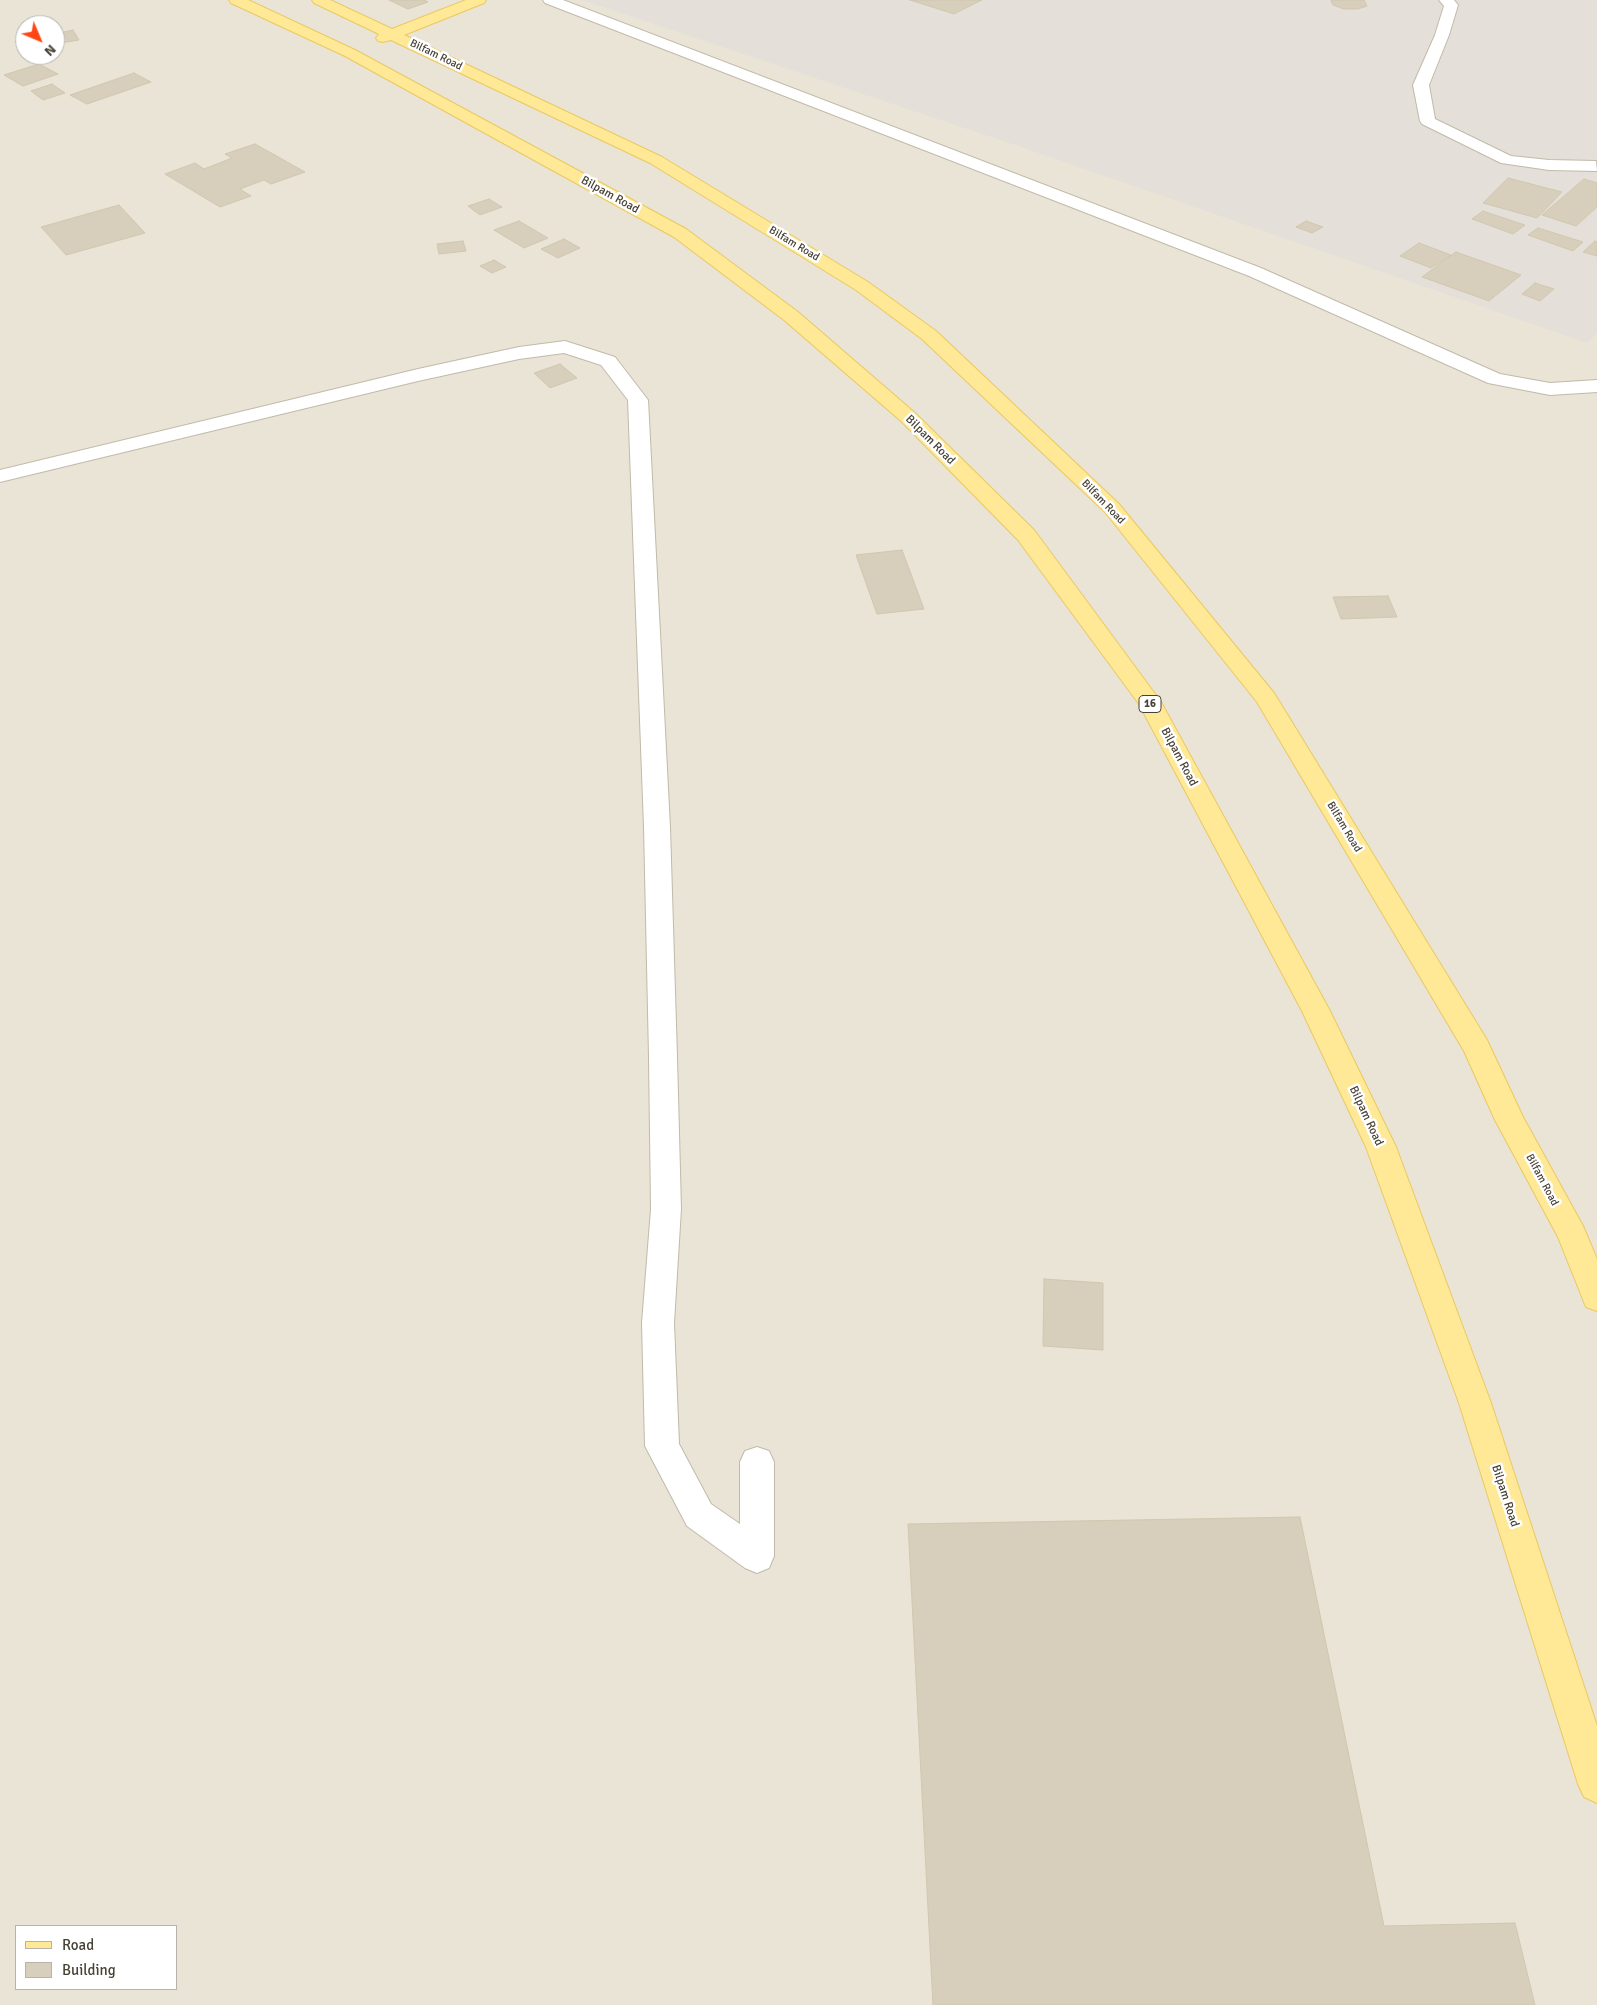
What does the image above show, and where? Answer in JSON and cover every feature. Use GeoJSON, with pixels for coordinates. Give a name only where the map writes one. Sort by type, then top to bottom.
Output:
{"type":"FeatureCollection","features":[{"type":"Feature","properties":{"kind":"main road","name":"Bilpam Road"},"geometry":{"type":"LineString","coordinates":[[236,0],[360,47],[680,233],[791,316],[908,417],[1026,535],[1149,702],[1316,1011],[1381,1147],[1476,1402],[1597,1784]]}},
{"type":"Feature","properties":{"kind":"main road","name":"Bilfam Road"},"geometry":{"type":"LineString","coordinates":[[319,0],[656,160],[862,286],[929,335],[1112,508],[1266,698],[1476,1048],[1510,1120],[1572,1235],[1597,1297]]}},
{"type":"Feature","properties":{"kind":"main road"},"geometry":{"type":"LineString","coordinates":[[360,47],[479,0]]}},
{"type":"Feature","properties":{"kind":"street"},"geometry":{"type":"LineString","coordinates":[[550,0],[1255,272],[1494,379],[1550,390],[1597,386]]}},
{"type":"Feature","properties":{"kind":"street"},"geometry":{"type":"LineString","coordinates":[[1446,0],[1451,5],[1442,35],[1421,85],[1428,121],[1507,160],[1549,165],[1596,166]]}},
{"type":"Feature","properties":{"kind":"street"},"geometry":{"type":"LineString","coordinates":[[0,476],[418,374],[519,353],[565,347],[608,361],[638,400],[656,817],[663,1057],[666,1209],[658,1323],[662,1446],[699,1514],[757,1556],[756,1462]]}},
{"type":"Feature","properties":{"kind":"shaded area"},"geometry":{"type":"Polygon","coordinates":[[[0,0],[1597,0],[1597,2005],[0,2005],[0,0]]]}},
{"type":"Feature","properties":{"kind":"shaded area"},"geometry":{"type":"Polygon","coordinates":[[[582,0],[1597,0],[1597,333],[1587,343],[1018,146],[582,0]]]}},
{"type":"Feature","properties":{"kind":"building"},"geometry":{"type":"Polygon","coordinates":[[[389,0],[424,0],[428,2],[408,9],[389,0]]]}},
{"type":"Feature","properties":{"kind":"building"},"geometry":{"type":"Polygon","coordinates":[[[910,0],[982,0],[954,14],[910,0]]]}},
{"type":"Feature","properties":{"kind":"building"},"geometry":{"type":"Polygon","coordinates":[[[1331,0],[1364,0],[1367,6],[1358,9],[1344,9],[1333,5],[1331,0]]]}},
{"type":"Feature","properties":{"kind":"building"},"geometry":{"type":"Polygon","coordinates":[[[73,30],[79,40],[65,42],[65,32],[73,30]]]}},
{"type":"Feature","properties":{"kind":"building"},"geometry":{"type":"Polygon","coordinates":[[[36,65],[41,65],[58,74],[23,86],[4,75],[36,65]]]}},
{"type":"Feature","properties":{"kind":"building"},"geometry":{"type":"Polygon","coordinates":[[[134,73],[151,82],[87,104],[70,95],[134,73]]]}},
{"type":"Feature","properties":{"kind":"building"},"geometry":{"type":"Polygon","coordinates":[[[52,84],[65,93],[43,100],[31,91],[52,84]]]}},
{"type":"Feature","properties":{"kind":"building"},"geometry":{"type":"Polygon","coordinates":[[[255,144],[305,172],[271,184],[264,180],[240,189],[251,196],[220,207],[165,174],[195,163],[204,169],[232,158],[225,154],[255,144]]]}},
{"type":"Feature","properties":{"kind":"building"},"geometry":{"type":"Polygon","coordinates":[[[1508,178],[1562,192],[1537,218],[1483,203],[1508,178]]]}},
{"type":"Feature","properties":{"kind":"building"},"geometry":{"type":"Polygon","coordinates":[[[1584,179],[1597,183],[1597,207],[1576,226],[1542,215],[1584,179]]]}},
{"type":"Feature","properties":{"kind":"building"},"geometry":{"type":"Polygon","coordinates":[[[489,199],[502,207],[480,215],[468,206],[489,199]]]}},
{"type":"Feature","properties":{"kind":"building"},"geometry":{"type":"Polygon","coordinates":[[[119,205],[145,233],[66,255],[41,227],[119,205]]]}},
{"type":"Feature","properties":{"kind":"building"},"geometry":{"type":"Polygon","coordinates":[[[1483,211],[1525,225],[1513,234],[1472,219],[1483,211]]]}},
{"type":"Feature","properties":{"kind":"building"},"geometry":{"type":"Polygon","coordinates":[[[519,221],[548,238],[524,248],[494,230],[519,221]]]}},
{"type":"Feature","properties":{"kind":"building"},"geometry":{"type":"Polygon","coordinates":[[[1306,221],[1323,227],[1312,233],[1296,227],[1306,221]]]}},
{"type":"Feature","properties":{"kind":"building"},"geometry":{"type":"Polygon","coordinates":[[[1538,228],[1583,242],[1573,251],[1528,235],[1538,228]]]}},
{"type":"Feature","properties":{"kind":"building"},"geometry":{"type":"Polygon","coordinates":[[[564,239],[580,248],[558,258],[541,249],[564,239]]]}},
{"type":"Feature","properties":{"kind":"building"},"geometry":{"type":"Polygon","coordinates":[[[463,241],[466,251],[439,254],[437,244],[463,241]]]}},
{"type":"Feature","properties":{"kind":"building"},"geometry":{"type":"Polygon","coordinates":[[[1595,241],[1597,242],[1597,256],[1583,252],[1595,241]]]}},
{"type":"Feature","properties":{"kind":"building"},"geometry":{"type":"Polygon","coordinates":[[[1419,243],[1451,255],[1431,268],[1400,256],[1419,243]]]}},
{"type":"Feature","properties":{"kind":"building"},"geometry":{"type":"Polygon","coordinates":[[[1456,252],[1521,275],[1489,301],[1422,277],[1456,252]]]}},
{"type":"Feature","properties":{"kind":"building"},"geometry":{"type":"Polygon","coordinates":[[[494,260],[506,267],[492,273],[480,266],[494,260]]]}},
{"type":"Feature","properties":{"kind":"building"},"geometry":{"type":"Polygon","coordinates":[[[1535,283],[1554,289],[1540,301],[1522,294],[1535,283]]]}},
{"type":"Feature","properties":{"kind":"building"},"geometry":{"type":"Polygon","coordinates":[[[560,364],[577,378],[550,388],[534,373],[560,364]]]}},
{"type":"Feature","properties":{"kind":"building"},"geometry":{"type":"Polygon","coordinates":[[[902,550],[924,609],[877,614],[856,555],[902,550]]]}},
{"type":"Feature","properties":{"kind":"building"},"geometry":{"type":"Polygon","coordinates":[[[1388,596],[1397,617],[1341,619],[1333,597],[1388,596]]]}},
{"type":"Feature","properties":{"kind":"building"},"geometry":{"type":"Polygon","coordinates":[[[1044,1279],[1103,1283],[1103,1350],[1043,1346],[1044,1279]]]}},
{"type":"Feature","properties":{"kind":"building"},"geometry":{"type":"Polygon","coordinates":[[[1300,1517],[1384,1926],[1515,1923],[1535,2005],[933,2005],[908,1524],[1300,1517]]]}}]}
